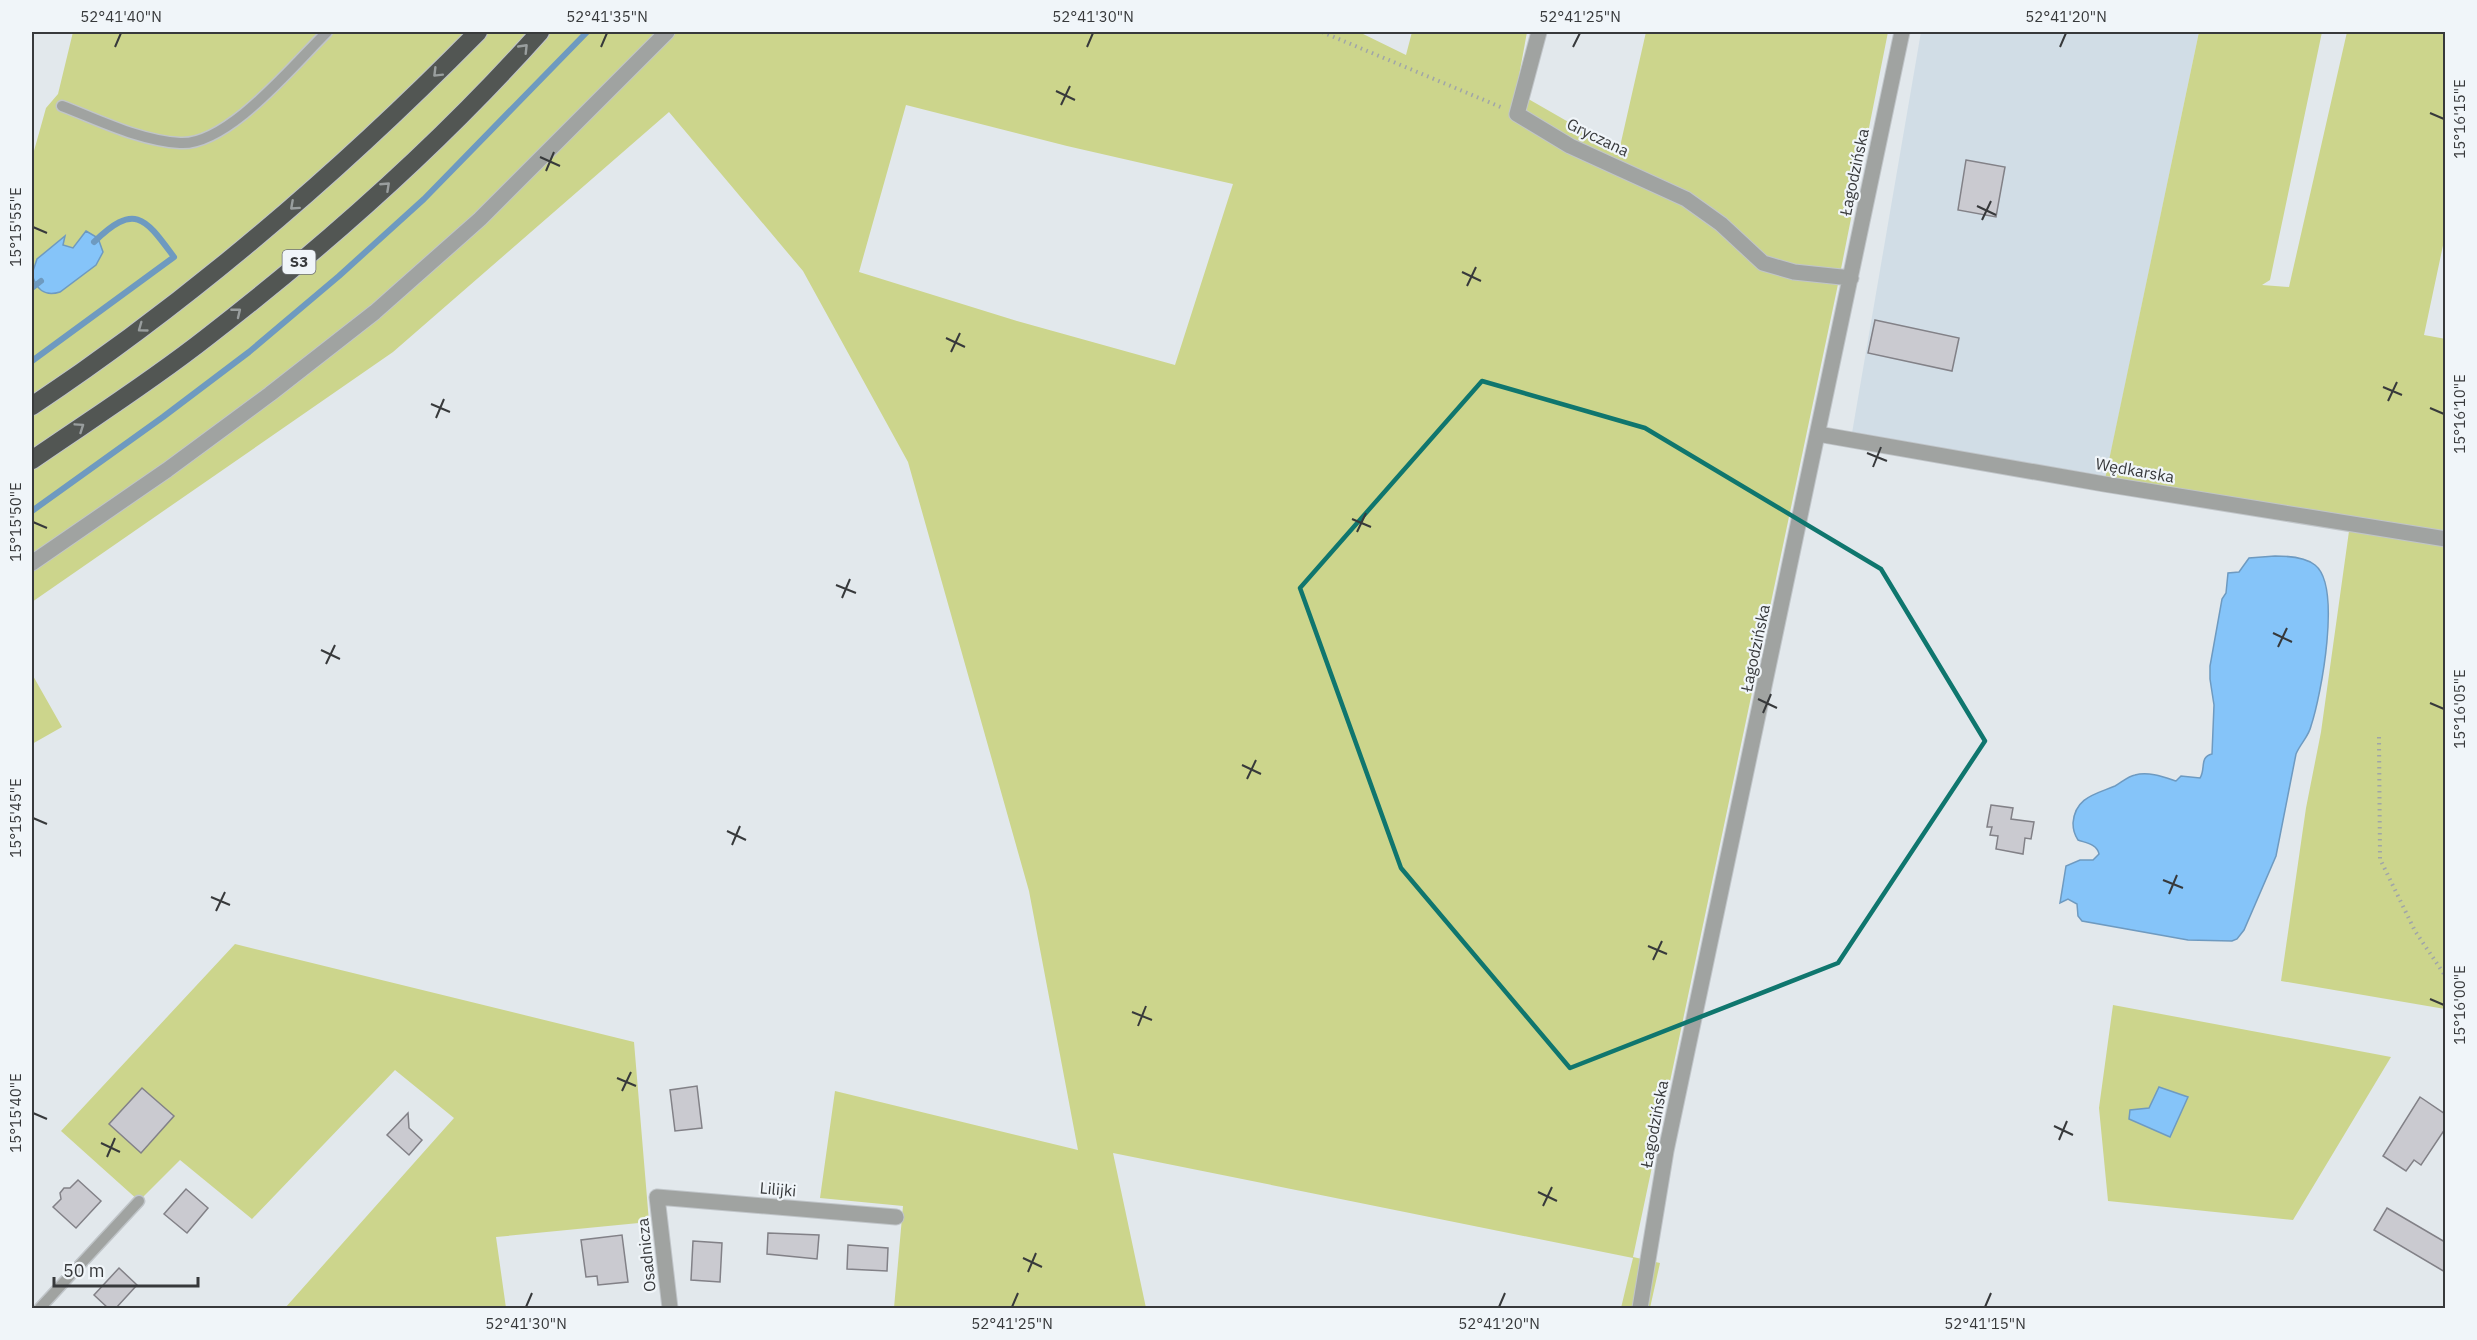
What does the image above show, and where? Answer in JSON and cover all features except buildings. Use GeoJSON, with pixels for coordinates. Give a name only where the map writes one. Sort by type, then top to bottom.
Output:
{"type":"FeatureCollection","features":[{"type":"Feature","properties":{"kind":"highway"},"geometry":{"type":"LineString","coordinates":[[32,406],[85,371],[178,302],[269,228],[426,84],[478,32]]}},
{"type":"Feature","properties":{"kind":"highway","name":"S3"},"geometry":{"type":"LineString","coordinates":[[32,460],[205,339],[297,263],[379,192],[447,128],[540,32]]}},
{"type":"Feature","properties":{"kind":"street"},"geometry":{"type":"LineString","coordinates":[[32,563],[176,463],[270,394],[375,312],[480,219],[667,32]]}},
{"type":"Feature","properties":{"kind":"street"},"geometry":{"type":"LineString","coordinates":[[1517,114],[1539,32]]}},
{"type":"Feature","properties":{"kind":"street","name":"Łagodzińska"},"geometry":{"type":"LineString","coordinates":[[1640,1308],[1666,1152],[1902,32]]}},
{"type":"Feature","properties":{"kind":"street","name":"Gryczana"},"geometry":{"type":"LineString","coordinates":[[1517,114],[1570,146],[1686,199],[1721,224],[1763,263],[1794,272],[1851,278]]}},
{"type":"Feature","properties":{"kind":"street","name":"Wędkarska"},"geometry":{"type":"LineString","coordinates":[[1818,434],[2445,539]]}},
{"type":"Feature","properties":{"kind":"street","name":"Lilijki"},"geometry":{"type":"LineString","coordinates":[[657,1197],[896,1217]]}},
{"type":"Feature","properties":{"kind":"street","name":"Osadnicza"},"geometry":{"type":"LineString","coordinates":[[657,1197],[670,1308]]}},
{"type":"Feature","properties":{"kind":"lane"},"geometry":{"type":"LineString","coordinates":[[62,105],[159,141],[183,143],[206,138],[244,115],[327,32]]}},
{"type":"Feature","properties":{"kind":"lane"},"geometry":{"type":"LineString","coordinates":[[40,1308],[139,1201]]}},
{"type":"Feature","properties":{"kind":"path"},"geometry":{"type":"LineString","coordinates":[[1322,32],[1517,114]]}},
{"type":"Feature","properties":{"kind":"path"},"geometry":{"type":"LineString","coordinates":[[2379,737],[2380,859],[2415,931],[2445,977]]}},
{"type":"Feature","properties":{"kind":"highlighted area"},"geometry":{"type":"Polygon","coordinates":[[[1482,381],[1645,428],[1881,569],[1985,741],[1838,963],[1570,1068],[1401,868],[1300,588],[1482,381]]]}},
{"type":"Feature","properties":{"kind":"shaded area"},"geometry":{"type":"Polygon","coordinates":[[[1921,32],[2199,32],[2106,476],[1852,433],[1921,32]]]}},
{"type":"Feature","properties":{"kind":"green space"},"geometry":{"type":"Polygon","coordinates":[[[73,32],[1359,32],[1406,55],[1412,32],[1527,32],[1516,92],[1619,151],[1646,32],[1888,32],[1837,289],[1633,1257],[1660,1263],[1650,1308],[1621,1308],[1633,1258],[1113,1153],[1146,1308],[894,1308],[903,1206],[820,1198],[835,1091],[1078,1150],[1029,891],[908,462],[803,271],[669,112],[393,352],[32,602],[32,158],[46,108],[58,94],[73,32]],[[906,105],[859,272],[1017,321],[1175,365],[1233,184],[1067,146],[906,105]]]}},
{"type":"Feature","properties":{"kind":"green space"},"geometry":{"type":"Polygon","coordinates":[[[2199,32],[2322,32],[2270,280],[2262,285],[2289,287],[2347,32],[2445,32],[2445,236],[2424,335],[2446,339],[2445,1009],[2281,981],[2306,808],[2321,732],[2350,524],[2104,484],[2199,32]]]}},
{"type":"Feature","properties":{"kind":"green space"},"geometry":{"type":"Polygon","coordinates":[[[32,674],[62,727],[32,744],[32,674]]]}},
{"type":"Feature","properties":{"kind":"green space"},"geometry":{"type":"Polygon","coordinates":[[[235,944],[634,1042],[649,1222],[496,1237],[506,1308],[285,1308],[454,1118],[395,1070],[252,1219],[180,1160],[139,1201],[61,1131],[235,944]]]}},
{"type":"Feature","properties":{"kind":"green space"},"geometry":{"type":"Polygon","coordinates":[[[2113,1005],[2391,1057],[2293,1220],[2108,1201],[2099,1108],[2113,1005]]]}},
{"type":"Feature","properties":{"kind":"water"},"geometry":{"type":"Polygon","coordinates":[[[86,231],[98,238],[103,252],[96,265],[60,292],[49,293],[38,288],[32,274],[37,259],[65,236],[63,245],[73,248],[86,231]]]}},
{"type":"Feature","properties":{"kind":"water"},"geometry":{"type":"Polygon","coordinates":[[[2275,556],[2306,560],[2315,565],[2323,577],[2327,595],[2327,642],[2320,691],[2310,730],[2296,754],[2276,856],[2244,930],[2237,939],[2232,941],[2188,940],[2082,921],[2078,916],[2077,904],[2068,899],[2060,903],[2066,866],[2080,860],[2093,860],[2099,854],[2094,846],[2078,840],[2076,836],[2073,823],[2078,807],[2094,794],[2135,775],[2151,774],[2176,781],[2181,776],[2200,778],[2205,758],[2212,754],[2214,705],[2210,666],[2222,599],[2226,593],[2228,573],[2239,572],[2249,558],[2275,556]]]}},
{"type":"Feature","properties":{"kind":"water"},"geometry":{"type":"Polygon","coordinates":[[[2159,1087],[2188,1097],[2170,1137],[2129,1119],[2130,1110],[2149,1108],[2159,1087]]]}},
{"type":"Feature","properties":{"kind":"waterway"},"geometry":{"type":"LineString","coordinates":[[32,511],[249,352],[339,276],[424,199],[587,32]]}},
{"type":"Feature","properties":{"kind":"waterway"},"geometry":{"type":"LineString","coordinates":[[32,361],[174,257],[155,233],[138,220],[130,219],[120,222],[94,242]]}},
{"type":"Feature","properties":{"kind":"waterway"},"geometry":{"type":"LineString","coordinates":[[32,288],[41,281]]}}]}
